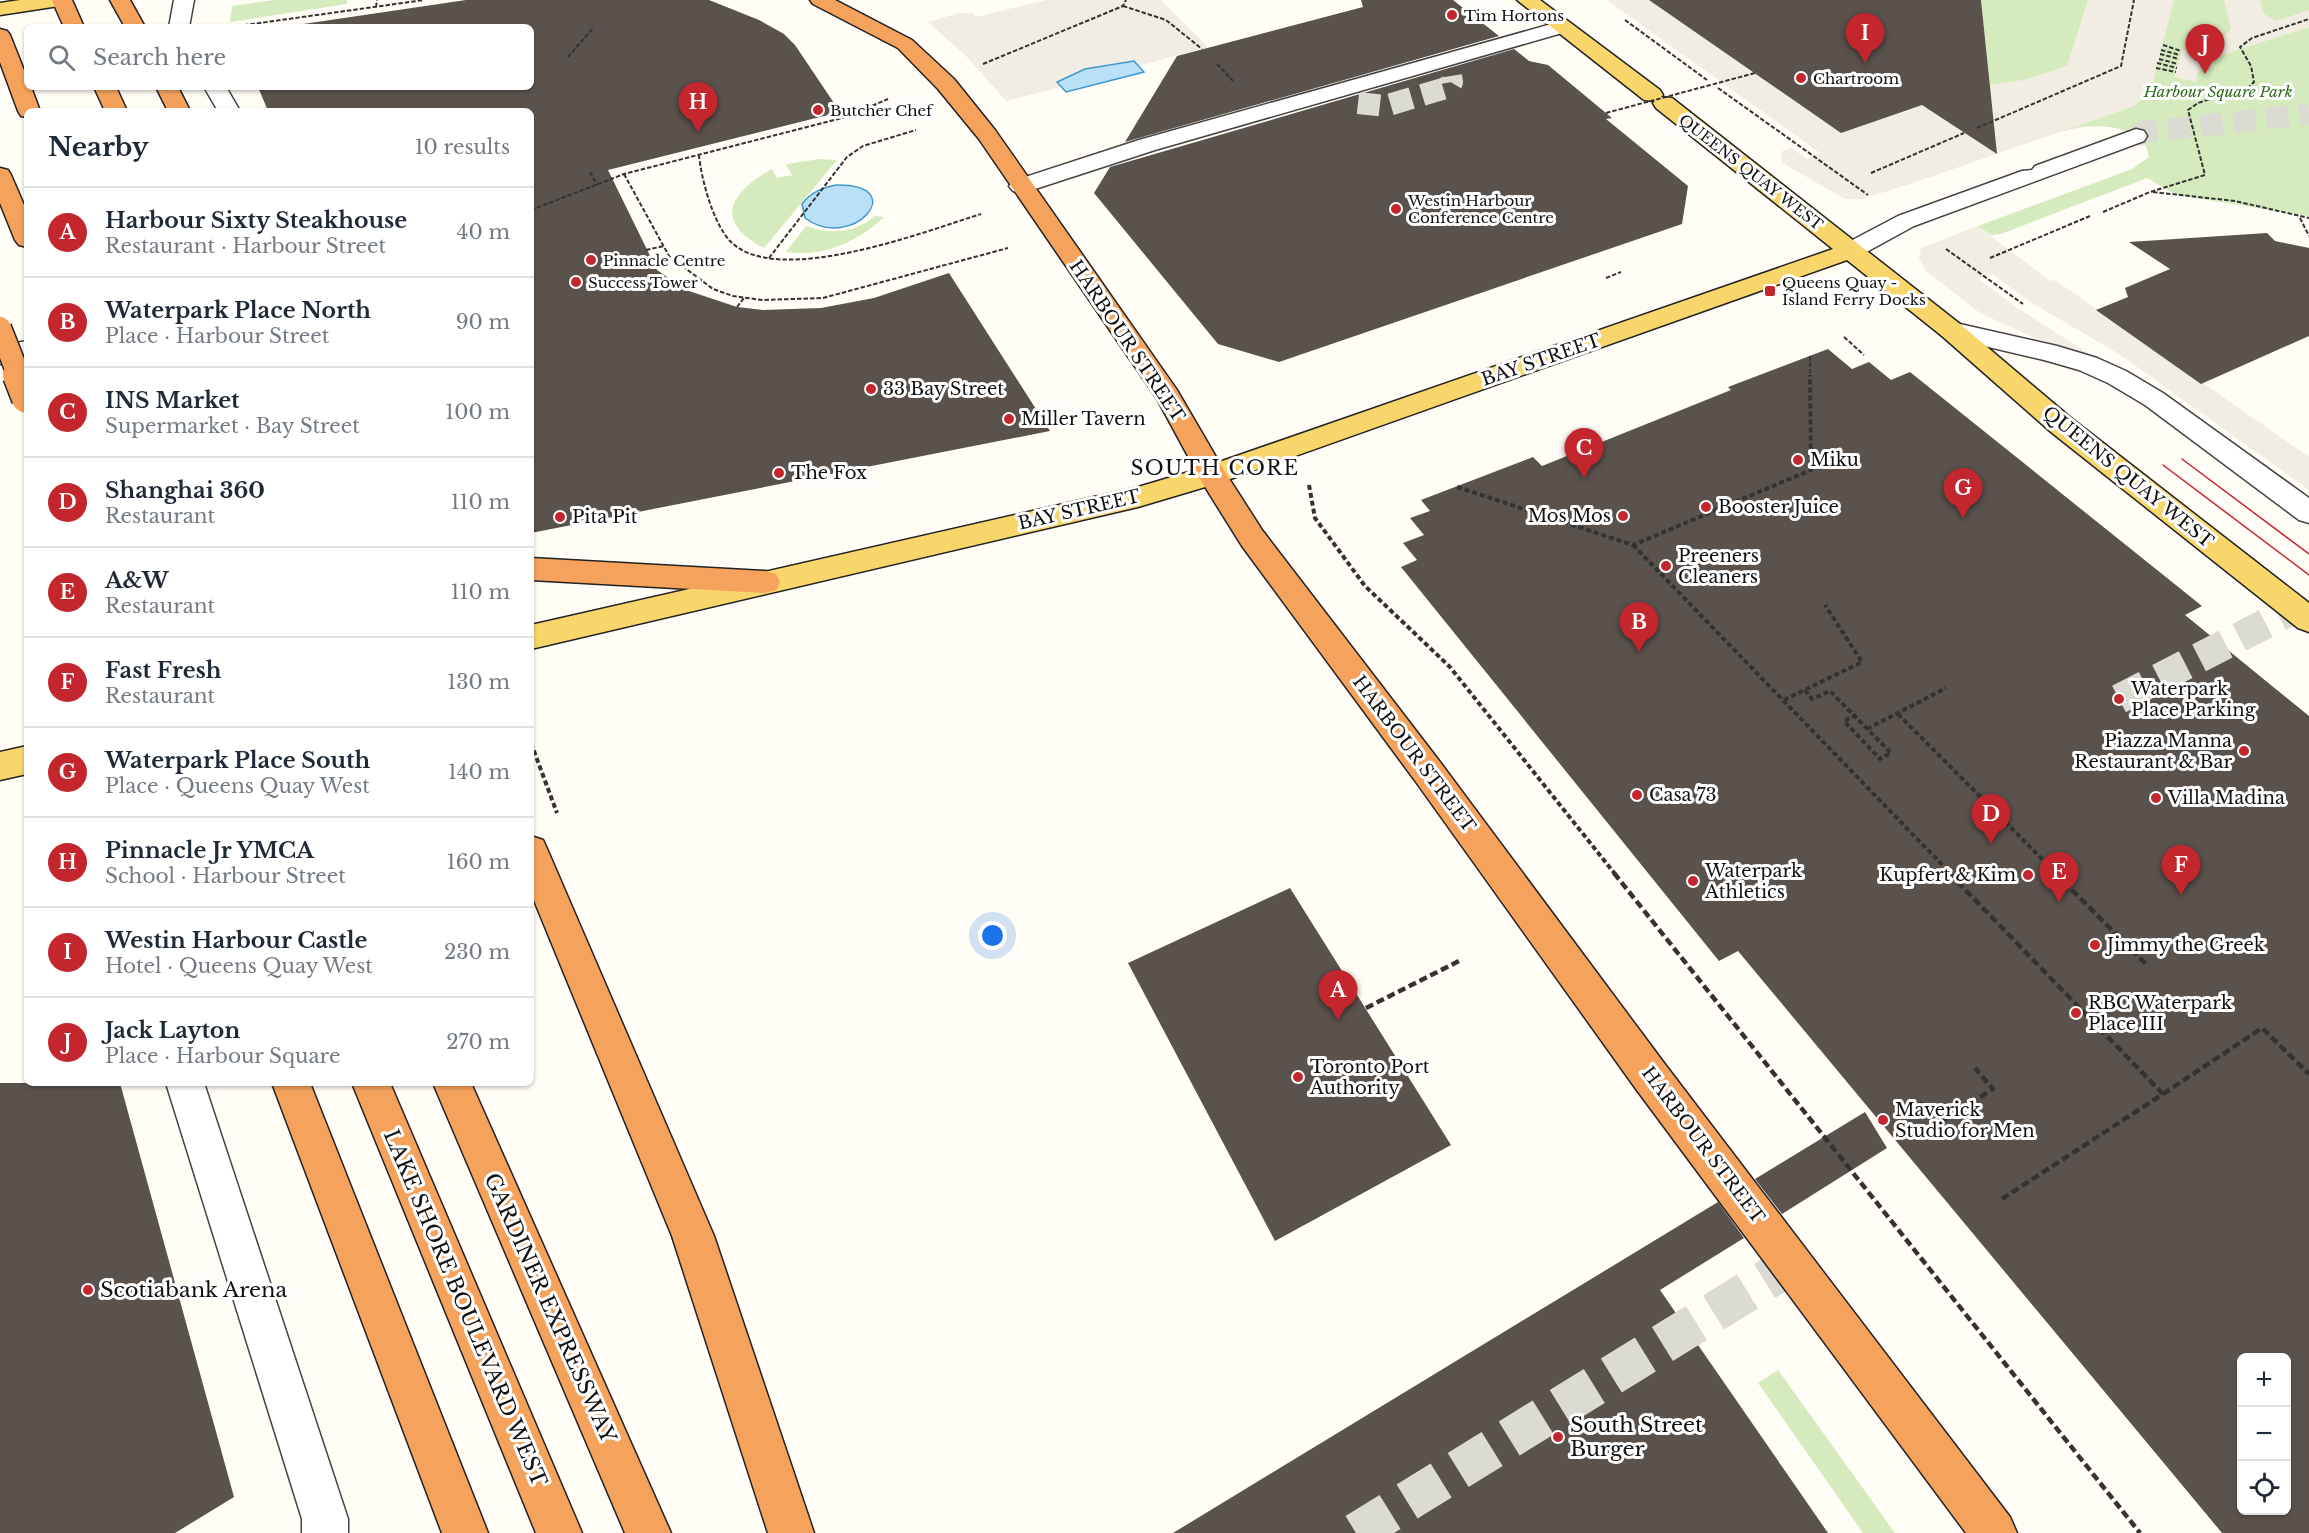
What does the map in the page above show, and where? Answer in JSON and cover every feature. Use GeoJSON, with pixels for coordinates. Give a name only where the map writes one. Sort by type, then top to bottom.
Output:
{"type":"FeatureCollection","features":[{"type":"Feature","properties":{"kind":"highway"},"geometry":{"type":"LineString","coordinates":[[60,0],[72,24]]}},
{"type":"Feature","properties":{"kind":"highway"},"geometry":{"type":"LineString","coordinates":[[120,0],[133,24]]}},
{"type":"Feature","properties":{"kind":"highway","name":"HARBOUR STREET"},"geometry":{"type":"LineString","coordinates":[[820,0],[905,44],[959,100],[987,135],[1168,396],[1212,475],[1252,538],[1509,881],[1650,1076],[1994,1533]]}},
{"type":"Feature","properties":{"kind":"highway"},"geometry":{"type":"LineString","coordinates":[[861,0],[905,44]]}},
{"type":"Feature","properties":{"kind":"highway"},"geometry":{"type":"LineString","coordinates":[[0,35],[28,108]]}},
{"type":"Feature","properties":{"kind":"highway"},"geometry":{"type":"LineString","coordinates":[[106,90],[115,108]]}},
{"type":"Feature","properties":{"kind":"highway"},"geometry":{"type":"LineString","coordinates":[[168,90],[178,108]]}},
{"type":"Feature","properties":{"kind":"highway"},"geometry":{"type":"LineString","coordinates":[[0,175],[7,209],[24,235]]}},
{"type":"Feature","properties":{"kind":"highway"},"geometry":{"type":"LineString","coordinates":[[0,328],[24,390]]}},
{"type":"Feature","properties":{"kind":"highway"},"geometry":{"type":"LineString","coordinates":[[534,568],[765,582]]}},
{"type":"Feature","properties":{"kind":"highway"},"geometry":{"type":"LineString","coordinates":[[534,858],[693,1236],[791,1533]]}},
{"type":"Feature","properties":{"kind":"highway"},"geometry":{"type":"LineString","coordinates":[[292,1086],[465,1533]]}},
{"type":"Feature","properties":{"kind":"highway","name":"LAKE SHORE BOULEVARD WEST"},"geometry":{"type":"LineString","coordinates":[[372,1086],[559,1533]]}},
{"type":"Feature","properties":{"kind":"highway","name":"GARDINER EXPRESSWAY"},"geometry":{"type":"LineString","coordinates":[[453,1086],[648,1533]]}},
{"type":"Feature","properties":{"kind":"main road"},"geometry":{"type":"LineString","coordinates":[[0,9],[60,0]]}},
{"type":"Feature","properties":{"kind":"main road","name":"QUEENS QUAY WEST"},"geometry":{"type":"LineString","coordinates":[[1527,0],[1851,250],[1951,330],[2061,425],[2309,620]]}},
{"type":"Feature","properties":{"kind":"main road","name":"BAY STREET"},"geometry":{"type":"LineString","coordinates":[[534,637],[1138,497],[1212,475],[1851,250]]}},
{"type":"Feature","properties":{"kind":"main road"},"geometry":{"type":"LineString","coordinates":[[0,766],[24,761]]}},
{"type":"Feature","properties":{"kind":"street"},"geometry":{"type":"LineString","coordinates":[[180,24],[184,0]]}},
{"type":"Feature","properties":{"kind":"street"},"geometry":{"type":"LineString","coordinates":[[1021,186],[1147,145],[1333,92],[1446,68],[1562,27]]}},
{"type":"Feature","properties":{"kind":"street"},"geometry":{"type":"LineString","coordinates":[[217,90],[227,108]]}},
{"type":"Feature","properties":{"kind":"street"},"geometry":{"type":"LineString","coordinates":[[1333,92],[1358,103]]}},
{"type":"Feature","properties":{"kind":"street"},"geometry":{"type":"LineString","coordinates":[[1851,250],[1906,221],[2136,136]]}},
{"type":"Feature","properties":{"kind":"street","name":"QUEENS QUAY WEST"},"geometry":{"type":"LineString","coordinates":[[1951,330],[2058,355],[2088,364],[2117,377],[2154,399],[2309,513]]}},
{"type":"Feature","properties":{"kind":"street"},"geometry":{"type":"LineString","coordinates":[[0,355],[24,350]]}},
{"type":"Feature","properties":{"kind":"street"},"geometry":{"type":"LineString","coordinates":[[186,1086],[321,1508],[325,1533]]}},
{"type":"Feature","properties":{"kind":"path"},"geometry":{"type":"LineString","coordinates":[[376,7],[377,0]]}},
{"type":"Feature","properties":{"kind":"path"},"geometry":{"type":"LineString","coordinates":[[253,24],[424,0]]}},
{"type":"Feature","properties":{"kind":"path"},"geometry":{"type":"LineString","coordinates":[[1124,6],[1126,0]]}},
{"type":"Feature","properties":{"kind":"path"},"geometry":{"type":"LineString","coordinates":[[1977,128],[2121,66],[2134,0]]}},
{"type":"Feature","properties":{"kind":"path"},"geometry":{"type":"LineString","coordinates":[[977,66],[1124,6],[1166,20],[1202,49]]}},
{"type":"Feature","properties":{"kind":"path"},"geometry":{"type":"LineString","coordinates":[[2103,212],[2150,192],[2205,175],[2188,110],[2198,103],[2216,97],[2243,93],[2254,82],[2251,66],[2240,47],[2252,38],[2309,19]]}},
{"type":"Feature","properties":{"kind":"path"},"geometry":{"type":"LineString","coordinates":[[1625,20],[1707,81]]}},
{"type":"Feature","properties":{"kind":"path"},"geometry":{"type":"LineString","coordinates":[[568,57],[594,27]]}},
{"type":"Feature","properties":{"kind":"path"},"geometry":{"type":"LineString","coordinates":[[2163,45],[2180,55]]}},
{"type":"Feature","properties":{"kind":"path"},"geometry":{"type":"LineString","coordinates":[[2161,50],[2180,55]]}},
{"type":"Feature","properties":{"kind":"path"},"geometry":{"type":"LineString","coordinates":[[2156,68],[2177,68],[2159,58],[2180,55]]}},
{"type":"Feature","properties":{"kind":"path"},"geometry":{"type":"LineString","coordinates":[[1606,113],[1755,73]]}},
{"type":"Feature","properties":{"kind":"path"},"geometry":{"type":"LineString","coordinates":[[1718,88],[1906,221]]}},
{"type":"Feature","properties":{"kind":"path"},"geometry":{"type":"LineString","coordinates":[[534,209],[624,174],[846,117],[888,99]]}},
{"type":"Feature","properties":{"kind":"path"},"geometry":{"type":"LineString","coordinates":[[769,258],[847,157],[863,146],[916,129]]}},
{"type":"Feature","properties":{"kind":"path"},"geometry":{"type":"LineString","coordinates":[[1871,173],[1964,133]]}},
{"type":"Feature","properties":{"kind":"path"},"geometry":{"type":"LineString","coordinates":[[699,155],[710,205],[730,241],[747,252],[769,258],[799,261],[839,256],[981,214]]}},
{"type":"Feature","properties":{"kind":"path"},"geometry":{"type":"LineString","coordinates":[[590,172],[597,185]]}},
{"type":"Feature","properties":{"kind":"path"},"geometry":{"type":"LineString","coordinates":[[624,174],[669,256],[697,279],[713,289],[733,296],[797,300],[822,298],[1008,248]]}},
{"type":"Feature","properties":{"kind":"path"},"geometry":{"type":"LineString","coordinates":[[2150,192],[2235,201],[2309,218]]}},
{"type":"Feature","properties":{"kind":"path"},"geometry":{"type":"LineString","coordinates":[[1990,258],[2090,216]]}},
{"type":"Feature","properties":{"kind":"path"},"geometry":{"type":"LineString","coordinates":[[2300,217],[2309,236]]}},
{"type":"Feature","properties":{"kind":"path"},"geometry":{"type":"LineString","coordinates":[[646,250],[664,246]]}},
{"type":"Feature","properties":{"kind":"path"},"geometry":{"type":"LineString","coordinates":[[1606,278],[1621,273]]}},
{"type":"Feature","properties":{"kind":"path"},"geometry":{"type":"LineString","coordinates":[[737,307],[745,298]]}},
{"type":"Feature","properties":{"kind":"path"},"geometry":{"type":"LineString","coordinates":[[1844,337],[1864,355]]}},
{"type":"Feature","properties":{"kind":"path"},"geometry":{"type":"LineString","coordinates":[[1634,545],[1811,470],[1810,356]]}},
{"type":"Feature","properties":{"kind":"path"},"geometry":{"type":"LineString","coordinates":[[1302,443],[1315,518],[1365,586],[1450,668],[2140,1533]]}},
{"type":"Feature","properties":{"kind":"path"},"geometry":{"type":"LineString","coordinates":[[1457,487],[1634,545],[2163,1094]]}},
{"type":"Feature","properties":{"kind":"path"},"geometry":{"type":"LineString","coordinates":[[1784,700],[1862,662],[1825,604]]}},
{"type":"Feature","properties":{"kind":"path"},"geometry":{"type":"LineString","coordinates":[[1867,729],[1946,688]]}},
{"type":"Feature","properties":{"kind":"path"},"geometry":{"type":"LineString","coordinates":[[1805,690],[1812,699],[1830,691],[1891,753],[1880,759],[1844,721],[1854,716]]}},
{"type":"Feature","properties":{"kind":"path"},"geometry":{"type":"LineString","coordinates":[[1898,714],[2146,964]]}},
{"type":"Feature","properties":{"kind":"path"},"geometry":{"type":"LineString","coordinates":[[1366,1008],[1461,960]]}},
{"type":"Feature","properties":{"kind":"path"},"geometry":{"type":"LineString","coordinates":[[2002,1199],[2262,1028],[2309,1074]]}},
{"type":"Feature","properties":{"kind":"path"},"geometry":{"type":"LineString","coordinates":[[1919,1103],[1946,1119],[1993,1089],[1975,1068]]}},
{"type":"Feature","properties":{"kind":"green space"},"geometry":{"type":"Polygon","coordinates":[[[274,0],[347,0],[347,4],[230,22],[232,6],[274,0]]]}},
{"type":"Feature","properties":{"kind":"green space","name":"Harbour Square Park"},"geometry":{"type":"Polygon","coordinates":[[[1981,0],[2309,0],[2309,216],[2176,195],[2147,178],[2001,234],[1991,235],[1978,226],[2132,169],[2149,157],[2146,146],[2138,137],[2127,131],[2088,126],[2065,131],[1990,85],[1981,0]]]}},
{"type":"Feature","properties":{"kind":"green space"},"geometry":{"type":"Polygon","coordinates":[[[820,159],[837,160],[764,248],[748,238],[738,228],[733,217],[733,207],[737,197],[745,188],[772,169],[777,178],[792,175],[786,164],[820,159]]]}},
{"type":"Feature","properties":{"kind":"green space"},"geometry":{"type":"Polygon","coordinates":[[[875,216],[884,217],[874,226],[840,246],[813,252],[786,252],[806,226],[824,231],[842,231],[859,226],[875,216]]]}},
{"type":"Feature","properties":{"kind":"green space"},"geometry":{"type":"Polygon","coordinates":[[[1778,1370],[1895,1533],[1863,1533],[1758,1383],[1778,1370]]]}},
{"type":"Feature","properties":{"kind":"shaded area"},"geometry":{"type":"Polygon","coordinates":[[[1046,0],[1161,0],[1208,47],[1138,66],[1133,61],[1085,69],[1058,81],[1061,87],[1006,101],[968,58],[928,22],[959,13],[973,13],[976,17],[1046,0]]]}},
{"type":"Feature","properties":{"kind":"shaded area"},"geometry":{"type":"Polygon","coordinates":[[[1607,0],[1649,0],[1917,106],[1990,85],[2023,80],[2067,66],[2088,0],[2174,0],[2150,94],[2132,107],[1916,182],[1862,199],[1845,199],[1781,162],[1782,151],[1792,148],[1807,159],[1820,153],[1607,0]]]}},
{"type":"Feature","properties":{"kind":"shaded area"},"geometry":{"type":"Polygon","coordinates":[[[2224,0],[2260,0],[2264,14],[2276,21],[2309,10],[2309,27],[2207,60],[2216,66],[2206,67],[2200,71],[2196,75],[2197,82],[2174,77],[2182,49],[2190,51],[2221,40],[2231,29],[2224,0]]]}},
{"type":"Feature","properties":{"kind":"shaded area"},"geometry":{"type":"Polygon","coordinates":[[[1978,226],[2050,281],[2055,280],[2309,457],[2309,490],[2119,354],[2027,300],[1992,274],[1978,279],[2016,307],[2097,359],[2035,338],[1980,313],[1926,271],[1919,258],[1921,248],[1978,226]]]}},
{"type":"Feature","properties":{"kind":"water"},"geometry":{"type":"Polygon","coordinates":[[[1134,61],[1144,72],[1066,92],[1057,82],[1085,69],[1134,61]]]}},
{"type":"Feature","properties":{"kind":"water"},"geometry":{"type":"Polygon","coordinates":[[[836,185],[859,188],[870,195],[872,204],[867,214],[856,223],[840,227],[823,227],[805,218],[802,204],[805,200],[817,191],[836,185]]]}},
{"type":"Feature","properties":{"kind":"building","name":"Pinnacle Centre"},"geometry":{"type":"Polygon","coordinates":[[[466,0],[709,0],[759,20],[784,34],[795,45],[840,112],[608,170],[657,270],[686,290],[737,307],[763,310],[821,308],[874,298],[949,273],[1050,431],[534,532],[534,108],[267,108],[259,90],[534,90],[534,24],[303,24],[466,0]]]}},
{"type":"Feature","properties":{"kind":"building"},"geometry":{"type":"Polygon","coordinates":[[[1361,0],[1453,0],[1499,36],[1125,142],[1177,56],[1363,7],[1361,0]]]}},
{"type":"Feature","properties":{"kind":"building"},"geometry":{"type":"Polygon","coordinates":[[[1649,0],[1981,0],[1997,154],[1922,105],[1841,133],[1649,0]]]}},
{"type":"Feature","properties":{"kind":"building","name":"Westin Harbour Conference Centre"},"geometry":{"type":"Polygon","coordinates":[[[1514,49],[1529,61],[1548,65],[1612,118],[1606,119],[1688,186],[1682,224],[1279,362],[1218,344],[1094,193],[1110,167],[1514,49]]]}},
{"type":"Feature","properties":{"kind":"building"},"geometry":{"type":"Polygon","coordinates":[[[2267,233],[2275,241],[2309,248],[2309,336],[2201,384],[2096,310],[2128,297],[2125,288],[2170,269],[2129,242],[2267,233]]]}},
{"type":"Feature","properties":{"kind":"building"},"geometry":{"type":"Polygon","coordinates":[[[1828,349],[1852,369],[1869,362],[1891,380],[1910,372],[2202,606],[2185,615],[2309,716],[2309,1533],[2222,1533],[1738,951],[1719,961],[1401,567],[1417,560],[1403,543],[1424,535],[1410,518],[1430,511],[1421,500],[1533,457],[1542,466],[1731,390],[1728,387],[1828,349]]]}},
{"type":"Feature","properties":{"kind":"building","name":"Toronto Port Authority"},"geometry":{"type":"Polygon","coordinates":[[[1290,888],[1451,1145],[1275,1241],[1128,963],[1290,888]]]}},
{"type":"Feature","properties":{"kind":"building","name":"Scotiabank Arena"},"geometry":{"type":"Polygon","coordinates":[[[0,1083],[24,1083],[24,1086],[121,1086],[234,1497],[175,1533],[0,1533],[0,1083]]]}},
{"type":"Feature","properties":{"kind":"building"},"geometry":{"type":"Polygon","coordinates":[[[1865,1112],[1887,1148],[1782,1214],[1755,1179],[1865,1112]]]}},
{"type":"Feature","properties":{"kind":"building"},"geometry":{"type":"Polygon","coordinates":[[[1718,1202],[1744,1238],[1660,1290],[1828,1533],[1173,1533],[1718,1202]]]}},
{"type":"Feature","properties":{"kind":"tunnel"},"geometry":{"type":"LineString","coordinates":[[1358,103],[1385,106],[1449,87],[1452,82],[1451,76]]}},
{"type":"Feature","properties":{"kind":"tunnel"},"geometry":{"type":"LineString","coordinates":[[2136,136],[2145,132],[2309,114]]}},
{"type":"Feature","properties":{"kind":"tunnel"},"geometry":{"type":"LineString","coordinates":[[2119,699],[2294,609]]}},
{"type":"Feature","properties":{"kind":"tunnel"},"geometry":{"type":"LineString","coordinates":[[1356,1533],[1792,1264]]}},
{"type":"Feature","properties":{"kind":"tram line"},"geometry":{"type":"LineString","coordinates":[[2182,459],[2309,554]]}},
{"type":"Feature","properties":{"kind":"tram line"},"geometry":{"type":"LineString","coordinates":[[2163,465],[2309,575]]}},
{"type":"Feature","properties":{"kind":"place","name":"Tim Hortons"},"geometry":{"type":"Point","coordinates":[1452,15]}},
{"type":"Feature","properties":{"kind":"place","name":"Westin Harbour Castle"},"geometry":{"type":"Point","coordinates":[1865,63]}},
{"type":"Feature","properties":{"kind":"place","name":"Jack Layton"},"geometry":{"type":"Point","coordinates":[2205,74]}},
{"type":"Feature","properties":{"kind":"place","name":"Chartroom"},"geometry":{"type":"Point","coordinates":[1801,78]}},
{"type":"Feature","properties":{"kind":"place","name":"Butcher Chef"},"geometry":{"type":"Point","coordinates":[818,110]}},
{"type":"Feature","properties":{"kind":"place","name":"Pinnacle Jr YMCA"},"geometry":{"type":"Point","coordinates":[698,132]}},
{"type":"Feature","properties":{"kind":"place","name":"Westin Harbour Conference Centre"},"geometry":{"type":"Point","coordinates":[1396,209]}},
{"type":"Feature","properties":{"kind":"place","name":"Pinnacle Centre"},"geometry":{"type":"Point","coordinates":[591,260]}},
{"type":"Feature","properties":{"kind":"place","name":"Success Tower"},"geometry":{"type":"Point","coordinates":[576,282]}},
{"type":"Feature","properties":{"kind":"place","name":"Queens Quay - Island Ferry Docks"},"geometry":{"type":"Point","coordinates":[1770,291]}},
{"type":"Feature","properties":{"kind":"place","name":"33 Bay Street"},"geometry":{"type":"Point","coordinates":[871,389]}},
{"type":"Feature","properties":{"kind":"place","name":"Miller Tavern"},"geometry":{"type":"Point","coordinates":[1009,419]}},
{"type":"Feature","properties":{"kind":"place","name":"Miku"},"geometry":{"type":"Point","coordinates":[1798,460]}},
{"type":"Feature","properties":{"kind":"place","name":"The Fox"},"geometry":{"type":"Point","coordinates":[779,473]}},
{"type":"Feature","properties":{"kind":"place","name":"INS Market"},"geometry":{"type":"Point","coordinates":[1584,478]}},
{"type":"Feature","properties":{"kind":"place","name":"Booster Juice"},"geometry":{"type":"Point","coordinates":[1706,507]}},
{"type":"Feature","properties":{"kind":"place","name":"Mos Mos"},"geometry":{"type":"Point","coordinates":[1623,516]}},
{"type":"Feature","properties":{"kind":"place","name":"Pita Pit"},"geometry":{"type":"Point","coordinates":[560,517]}},
{"type":"Feature","properties":{"kind":"place","name":"Waterpark Place South"},"geometry":{"type":"Point","coordinates":[1963,518]}},
{"type":"Feature","properties":{"kind":"place","name":"Preeners Cleaners"},"geometry":{"type":"Point","coordinates":[1666,566]}},
{"type":"Feature","properties":{"kind":"place","name":"Waterpark Place North"},"geometry":{"type":"Point","coordinates":[1639,652]}},
{"type":"Feature","properties":{"kind":"place","name":"Waterpark Place Parking"},"geometry":{"type":"Point","coordinates":[2119,699]}},
{"type":"Feature","properties":{"kind":"place","name":"Piazza Manna Restaurant & Bar"},"geometry":{"type":"Point","coordinates":[2244,751]}},
{"type":"Feature","properties":{"kind":"place","name":"Casa 73"},"geometry":{"type":"Point","coordinates":[1637,795]}},
{"type":"Feature","properties":{"kind":"place","name":"Villa Madina"},"geometry":{"type":"Point","coordinates":[2156,798]}},
{"type":"Feature","properties":{"kind":"place","name":"Shanghai 360"},"geometry":{"type":"Point","coordinates":[1991,844]}},
{"type":"Feature","properties":{"kind":"place","name":"Kupfert & Kim"},"geometry":{"type":"Point","coordinates":[2028,875]}},
{"type":"Feature","properties":{"kind":"place","name":"Waterpark Athletics"},"geometry":{"type":"Point","coordinates":[1693,881]}},
{"type":"Feature","properties":{"kind":"place","name":"Fast Fresh"},"geometry":{"type":"Point","coordinates":[2181,895]}},
{"type":"Feature","properties":{"kind":"place","name":"A&W"},"geometry":{"type":"Point","coordinates":[2059,902]}},
{"type":"Feature","properties":{"kind":"place","name":"Jimmy the Greek"},"geometry":{"type":"Point","coordinates":[2095,945]}},
{"type":"Feature","properties":{"kind":"place","name":"RBC Waterpark Place III"},"geometry":{"type":"Point","coordinates":[2076,1013]}},
{"type":"Feature","properties":{"kind":"place","name":"Harbour Sixty Steakhouse"},"geometry":{"type":"Point","coordinates":[1338,1020]}},
{"type":"Feature","properties":{"kind":"place","name":"Toronto Port Authority"},"geometry":{"type":"Point","coordinates":[1298,1077]}},
{"type":"Feature","properties":{"kind":"place","name":"Maverick Studio for Men"},"geometry":{"type":"Point","coordinates":[1883,1120]}},
{"type":"Feature","properties":{"kind":"place","name":"Scotiabank Arena"},"geometry":{"type":"Point","coordinates":[88,1290]}},
{"type":"Feature","properties":{"kind":"place","name":"South Street Burger"},"geometry":{"type":"Point","coordinates":[1558,1437]}},
{"type":"Feature","properties":{"kind":"district","name":"SOUTH CORE"},"geometry":{"type":"Point","coordinates":[1215,468]}}]}
